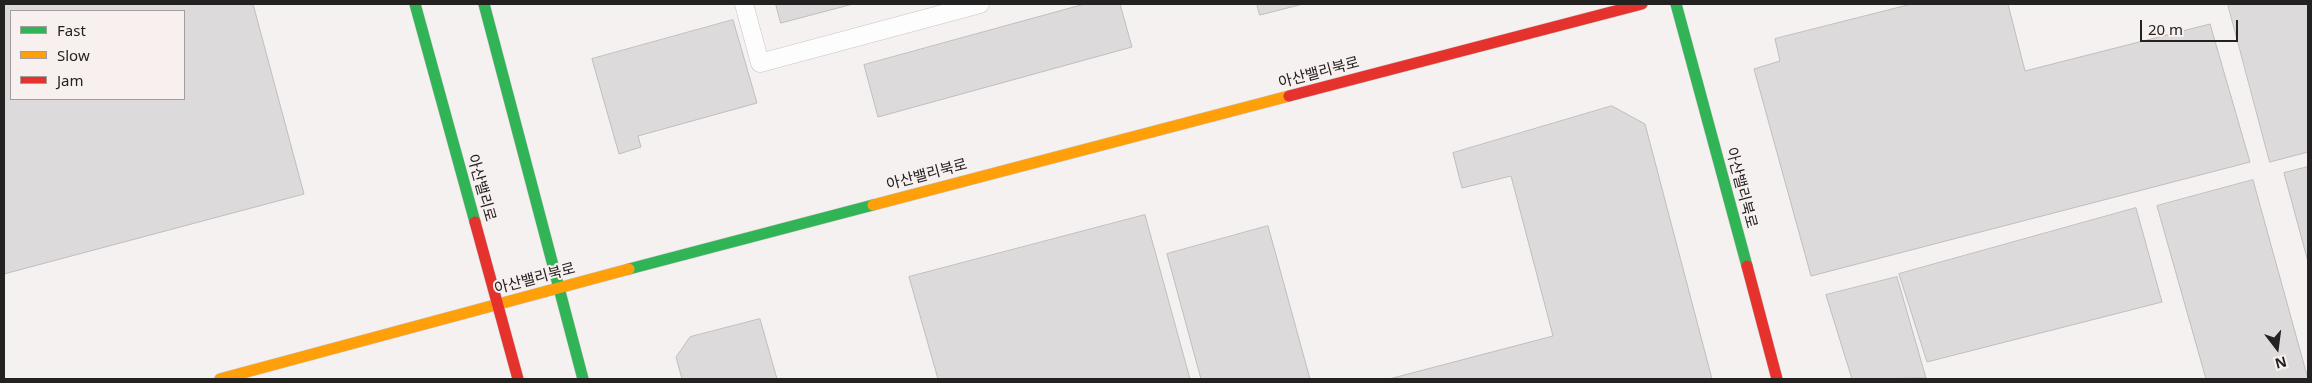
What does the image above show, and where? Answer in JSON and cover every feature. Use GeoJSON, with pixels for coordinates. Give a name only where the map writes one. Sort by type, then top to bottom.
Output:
{"type":"FeatureCollection","features":[{"type":"Feature","properties":{"kind":"street","name":"아산밸리로"},"geometry":{"type":"LineString","coordinates":[[416,4],[518,379]]}},
{"type":"Feature","properties":{"kind":"street"},"geometry":{"type":"LineString","coordinates":[[484,4],[583,379]]}},
{"type":"Feature","properties":{"kind":"street","name":"아산밸리북로"},"geometry":{"type":"LineString","coordinates":[[220,379],[1642,4]]}},
{"type":"Feature","properties":{"kind":"street","name":"아산밸리북로"},"geometry":{"type":"LineString","coordinates":[[1676,4],[1777,379]]}},
{"type":"Feature","properties":{"kind":"lane"},"geometry":{"type":"LineString","coordinates":[[744,4],[760,63],[980,4]]}},
{"type":"Feature","properties":{"kind":"building"},"geometry":{"type":"Polygon","coordinates":[[[4,4],[253,4],[304,194],[4,274],[4,4]]]}},
{"type":"Feature","properties":{"kind":"building"},"geometry":{"type":"Polygon","coordinates":[[[776,4],[853,4],[781,23],[776,4]]]}},
{"type":"Feature","properties":{"kind":"building"},"geometry":{"type":"Polygon","coordinates":[[[1085,4],[1120,4],[1132,47],[878,117],[864,65],[1085,4]]]}},
{"type":"Feature","properties":{"kind":"building"},"geometry":{"type":"Polygon","coordinates":[[[1257,4],[1303,4],[1260,15],[1257,4]]]}},
{"type":"Feature","properties":{"kind":"building"},"geometry":{"type":"Polygon","coordinates":[[[1912,4],[2008,4],[2025,71],[2210,24],[2250,162],[1811,276],[1754,69],[1780,61],[1775,39],[1912,4]]]}},
{"type":"Feature","properties":{"kind":"building"},"geometry":{"type":"Polygon","coordinates":[[[2228,4],[2308,4],[2308,152],[2270,162],[2228,4]]]}},
{"type":"Feature","properties":{"kind":"building"},"geometry":{"type":"Polygon","coordinates":[[[733,20],[757,103],[638,136],[641,147],[619,154],[592,59],[733,20]]]}},
{"type":"Feature","properties":{"kind":"building"},"geometry":{"type":"Polygon","coordinates":[[[1612,106],[1645,124],[1712,379],[1389,379],[1553,336],[1511,176],[1462,188],[1453,153],[1612,106]]]}},
{"type":"Feature","properties":{"kind":"building"},"geometry":{"type":"Polygon","coordinates":[[[2308,167],[2308,262],[2284,173],[2308,167]]]}},
{"type":"Feature","properties":{"kind":"building"},"geometry":{"type":"Polygon","coordinates":[[[2253,180],[2308,379],[2206,379],[2157,206],[2253,180]]]}},
{"type":"Feature","properties":{"kind":"building"},"geometry":{"type":"Polygon","coordinates":[[[2136,208],[2162,302],[1927,362],[1899,274],[2136,208]]]}},
{"type":"Feature","properties":{"kind":"building"},"geometry":{"type":"Polygon","coordinates":[[[1145,215],[1190,379],[938,379],[909,277],[1145,215]]]}},
{"type":"Feature","properties":{"kind":"building"},"geometry":{"type":"Polygon","coordinates":[[[1268,226],[1310,379],[1201,379],[1167,254],[1268,226]]]}},
{"type":"Feature","properties":{"kind":"building"},"geometry":{"type":"Polygon","coordinates":[[[1897,277],[1926,378],[1852,379],[1826,295],[1897,277]]]}},
{"type":"Feature","properties":{"kind":"building"},"geometry":{"type":"Polygon","coordinates":[[[760,319],[777,379],[682,379],[676,357],[690,337],[760,319]]]}},
{"type":"Feature","properties":{"kind":"traffic: fast"},"geometry":{"type":"LineString","coordinates":[[415,4],[475,222]]}},
{"type":"Feature","properties":{"kind":"traffic: fast"},"geometry":{"type":"LineString","coordinates":[[484,4],[583,379]]}},
{"type":"Feature","properties":{"kind":"traffic: fast"},"geometry":{"type":"LineString","coordinates":[[1676,4],[1747,266]]}},
{"type":"Feature","properties":{"kind":"traffic: fast"},"geometry":{"type":"LineString","coordinates":[[629,269],[873,205]]}},
{"type":"Feature","properties":{"kind":"traffic: slow"},"geometry":{"type":"LineString","coordinates":[[873,205],[1289,96]]}},
{"type":"Feature","properties":{"kind":"traffic: slow"},"geometry":{"type":"LineString","coordinates":[[220,379],[629,269]]}},
{"type":"Feature","properties":{"kind":"traffic: jam"},"geometry":{"type":"LineString","coordinates":[[1289,96],[1642,4]]}},
{"type":"Feature","properties":{"kind":"traffic: jam"},"geometry":{"type":"LineString","coordinates":[[475,222],[518,379]]}},
{"type":"Feature","properties":{"kind":"traffic: jam"},"geometry":{"type":"LineString","coordinates":[[1747,266],[1777,379]]}}]}
